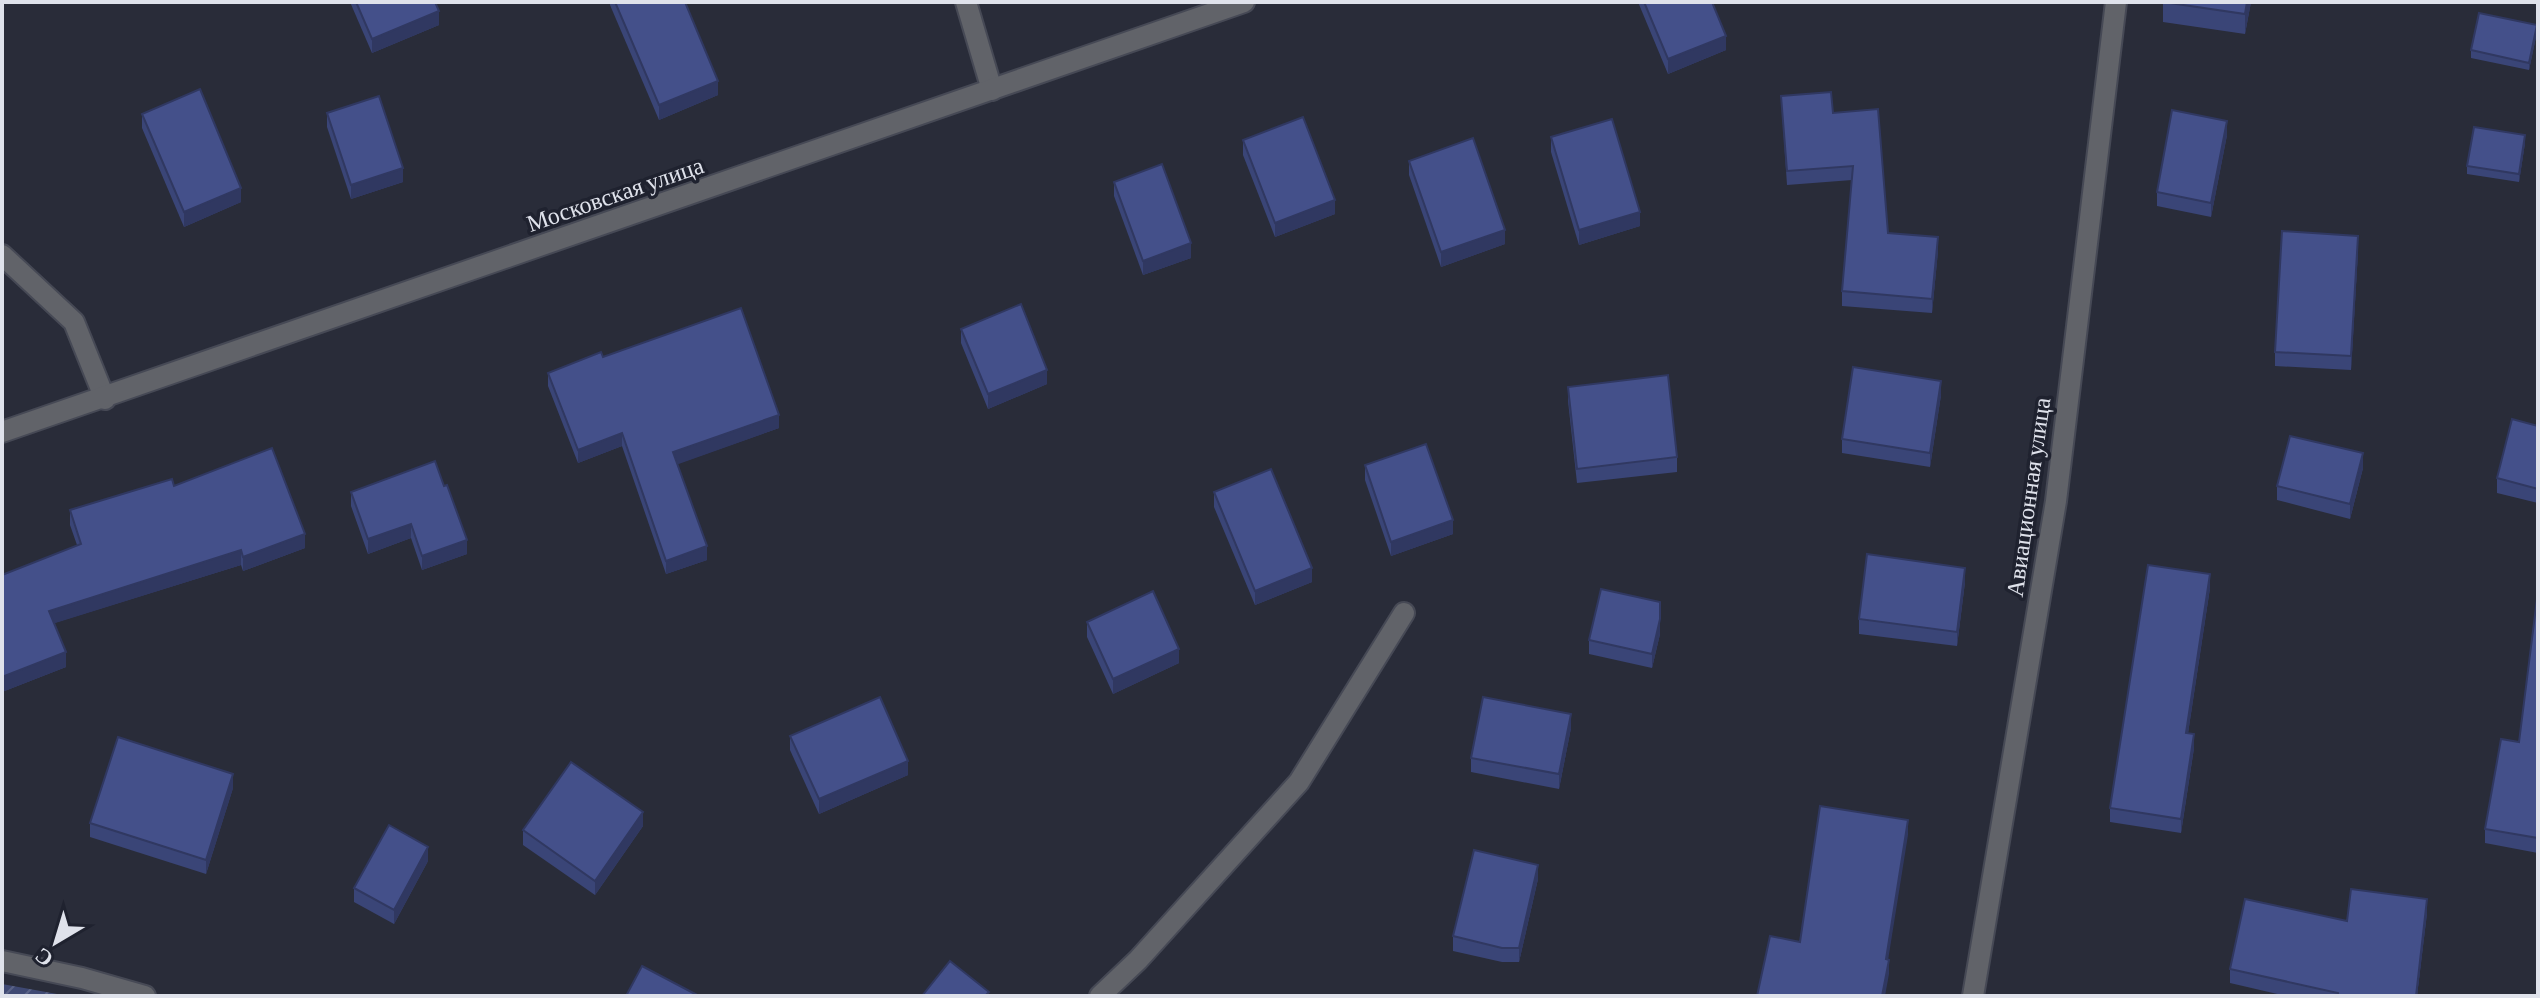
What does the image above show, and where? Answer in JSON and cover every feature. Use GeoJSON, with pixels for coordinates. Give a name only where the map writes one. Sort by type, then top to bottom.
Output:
{"type":"FeatureCollection","features":[{"type":"Feature","properties":{"kind":"street"},"geometry":{"type":"LineString","coordinates":[[966,2],[992,90]]}},
{"type":"Feature","properties":{"kind":"street","name":"Московская улица"},"geometry":{"type":"LineString","coordinates":[[2,432],[105,399],[1244,2]]}},
{"type":"Feature","properties":{"kind":"street","name":"Авиационная улица"},"geometry":{"type":"LineString","coordinates":[[1973,996],[2056,501],[2116,2]]}},
{"type":"Feature","properties":{"kind":"street"},"geometry":{"type":"LineString","coordinates":[[2,255],[74,322],[105,399]]}},
{"type":"Feature","properties":{"kind":"street"},"geometry":{"type":"LineString","coordinates":[[1100,996],[1138,960],[1299,782],[1404,613]]}},
{"type":"Feature","properties":{"kind":"street"},"geometry":{"type":"LineString","coordinates":[[2,961],[82,978],[145,996]]}},
{"type":"Feature","properties":{"kind":"shaded area"},"geometry":{"type":"Polygon","coordinates":[[[2,984],[68,996],[2,996],[2,984]]]}},
{"type":"Feature","properties":{"kind":"building"},"geometry":{"type":"Polygon","coordinates":[[[356,2],[435,2],[439,11],[372,39],[356,2]]]}},
{"type":"Feature","properties":{"kind":"building"},"geometry":{"type":"Polygon","coordinates":[[[615,2],[685,2],[718,81],[659,105],[615,2]]]}},
{"type":"Feature","properties":{"kind":"building"},"geometry":{"type":"Polygon","coordinates":[[[1644,2],[1712,2],[1726,36],[1668,59],[1644,2]]]}},
{"type":"Feature","properties":{"kind":"building"},"geometry":{"type":"Polygon","coordinates":[[[2163,2],[2247,2],[2245,14],[2163,2]]]}},
{"type":"Feature","properties":{"kind":"building"},"geometry":{"type":"Polygon","coordinates":[[[2479,13],[2537,25],[2529,63],[2471,50],[2479,13]]]}},
{"type":"Feature","properties":{"kind":"building"},"geometry":{"type":"Polygon","coordinates":[[[200,89],[241,188],[184,212],[142,114],[200,89]]]}},
{"type":"Feature","properties":{"kind":"building"},"geometry":{"type":"Polygon","coordinates":[[[1831,92],[1833,113],[1878,109],[1888,233],[1938,237],[1932,299],[1842,291],[1853,166],[1787,171],[1781,96],[1831,92]]]}},
{"type":"Feature","properties":{"kind":"building"},"geometry":{"type":"Polygon","coordinates":[[[379,96],[403,168],[351,185],[327,113],[379,96]]]}},
{"type":"Feature","properties":{"kind":"building"},"geometry":{"type":"Polygon","coordinates":[[[2172,110],[2227,121],[2211,203],[2157,192],[2172,110]]]}},
{"type":"Feature","properties":{"kind":"building"},"geometry":{"type":"Polygon","coordinates":[[[1303,117],[1335,200],[1275,223],[1243,140],[1303,117]]]}},
{"type":"Feature","properties":{"kind":"building"},"geometry":{"type":"Polygon","coordinates":[[[1612,119],[1640,212],[1579,230],[1551,137],[1612,119]]]}},
{"type":"Feature","properties":{"kind":"building"},"geometry":{"type":"Polygon","coordinates":[[[2474,127],[2525,135],[2519,174],[2467,166],[2474,127]]]}},
{"type":"Feature","properties":{"kind":"building"},"geometry":{"type":"Polygon","coordinates":[[[1473,138],[1505,230],[1441,252],[1409,161],[1473,138]]]}},
{"type":"Feature","properties":{"kind":"building"},"geometry":{"type":"Polygon","coordinates":[[[1162,164],[1191,243],[1143,261],[1114,182],[1162,164]]]}},
{"type":"Feature","properties":{"kind":"building"},"geometry":{"type":"Polygon","coordinates":[[[2282,231],[2358,236],[2351,356],[2275,352],[2282,231]]]}},
{"type":"Feature","properties":{"kind":"building"},"geometry":{"type":"Polygon","coordinates":[[[1021,304],[1047,370],[988,394],[961,329],[1021,304]]]}},
{"type":"Feature","properties":{"kind":"building"},"geometry":{"type":"Polygon","coordinates":[[[741,308],[779,415],[673,452],[707,546],[666,561],[622,433],[578,450],[548,373],[601,352],[603,357],[741,308]]]}},
{"type":"Feature","properties":{"kind":"building"},"geometry":{"type":"Polygon","coordinates":[[[1853,367],[1941,381],[1930,453],[1842,439],[1853,367]]]}},
{"type":"Feature","properties":{"kind":"building"},"geometry":{"type":"Polygon","coordinates":[[[1668,375],[1677,457],[1577,469],[1568,387],[1668,375]]]}},
{"type":"Feature","properties":{"kind":"building"},"geometry":{"type":"Polygon","coordinates":[[[2512,419],[2538,426],[2538,489],[2497,478],[2512,419]]]}},
{"type":"Feature","properties":{"kind":"building"},"geometry":{"type":"Polygon","coordinates":[[[2290,436],[2363,453],[2350,504],[2277,486],[2290,436]]]}},
{"type":"Feature","properties":{"kind":"building"},"geometry":{"type":"Polygon","coordinates":[[[1426,444],[1453,520],[1391,542],[1365,465],[1426,444]]]}},
{"type":"Feature","properties":{"kind":"building"},"geometry":{"type":"Polygon","coordinates":[[[272,448],[305,534],[243,557],[241,550],[49,611],[66,652],[2,677],[2,575],[81,544],[70,510],[172,479],[174,486],[272,448]]]}},
{"type":"Feature","properties":{"kind":"building"},"geometry":{"type":"Polygon","coordinates":[[[435,461],[467,540],[422,556],[411,524],[368,539],[351,492],[435,461]]]}},
{"type":"Feature","properties":{"kind":"building"},"geometry":{"type":"Polygon","coordinates":[[[1271,469],[1312,568],[1255,591],[1214,492],[1271,469]]]}},
{"type":"Feature","properties":{"kind":"building"},"geometry":{"type":"Polygon","coordinates":[[[1867,554],[1965,568],[1957,632],[1859,619],[1867,554]]]}},
{"type":"Feature","properties":{"kind":"building"},"geometry":{"type":"Polygon","coordinates":[[[2148,565],[2210,574],[2186,733],[2194,734],[2181,819],[2110,808],[2148,565]]]}},
{"type":"Feature","properties":{"kind":"building"},"geometry":{"type":"Polygon","coordinates":[[[1601,589],[1660,602],[1660,619],[1652,654],[1589,640],[1601,589]]]}},
{"type":"Feature","properties":{"kind":"building"},"geometry":{"type":"Polygon","coordinates":[[[1153,591],[1179,649],[1113,679],[1087,622],[1153,591]]]}},
{"type":"Feature","properties":{"kind":"building"},"geometry":{"type":"Polygon","coordinates":[[[2537,599],[2538,838],[2485,829],[2501,739],[2519,742],[2537,599]]]}},
{"type":"Feature","properties":{"kind":"building"},"geometry":{"type":"Polygon","coordinates":[[[880,697],[908,761],[819,799],[790,736],[880,697]]]}},
{"type":"Feature","properties":{"kind":"building"},"geometry":{"type":"Polygon","coordinates":[[[1483,697],[1571,714],[1559,774],[1471,758],[1483,697]]]}},
{"type":"Feature","properties":{"kind":"building"},"geometry":{"type":"Polygon","coordinates":[[[118,737],[233,774],[206,860],[90,823],[118,737]]]}},
{"type":"Feature","properties":{"kind":"building"},"geometry":{"type":"Polygon","coordinates":[[[571,762],[643,812],[595,881],[523,830],[571,762]]]}},
{"type":"Feature","properties":{"kind":"building"},"geometry":{"type":"Polygon","coordinates":[[[1820,806],[1908,820],[1882,996],[1757,996],[1770,936],[1800,942],[1820,806]]]}},
{"type":"Feature","properties":{"kind":"building"},"geometry":{"type":"Polygon","coordinates":[[[389,825],[428,847],[394,910],[354,888],[389,825]]]}},
{"type":"Feature","properties":{"kind":"building"},"geometry":{"type":"Polygon","coordinates":[[[1474,850],[1538,865],[1519,948],[1502,948],[1453,936],[1474,850]]]}},
{"type":"Feature","properties":{"kind":"building"},"geometry":{"type":"Polygon","coordinates":[[[2351,889],[2427,899],[2416,996],[2338,996],[2338,993],[2230,969],[2245,899],[2347,921],[2351,889]]]}},
{"type":"Feature","properties":{"kind":"building"},"geometry":{"type":"Polygon","coordinates":[[[950,961],[989,992],[985,996],[922,996],[950,961]]]}},
{"type":"Feature","properties":{"kind":"building"},"geometry":{"type":"Polygon","coordinates":[[[642,966],[699,996],[626,996],[642,966]]]}}]}
